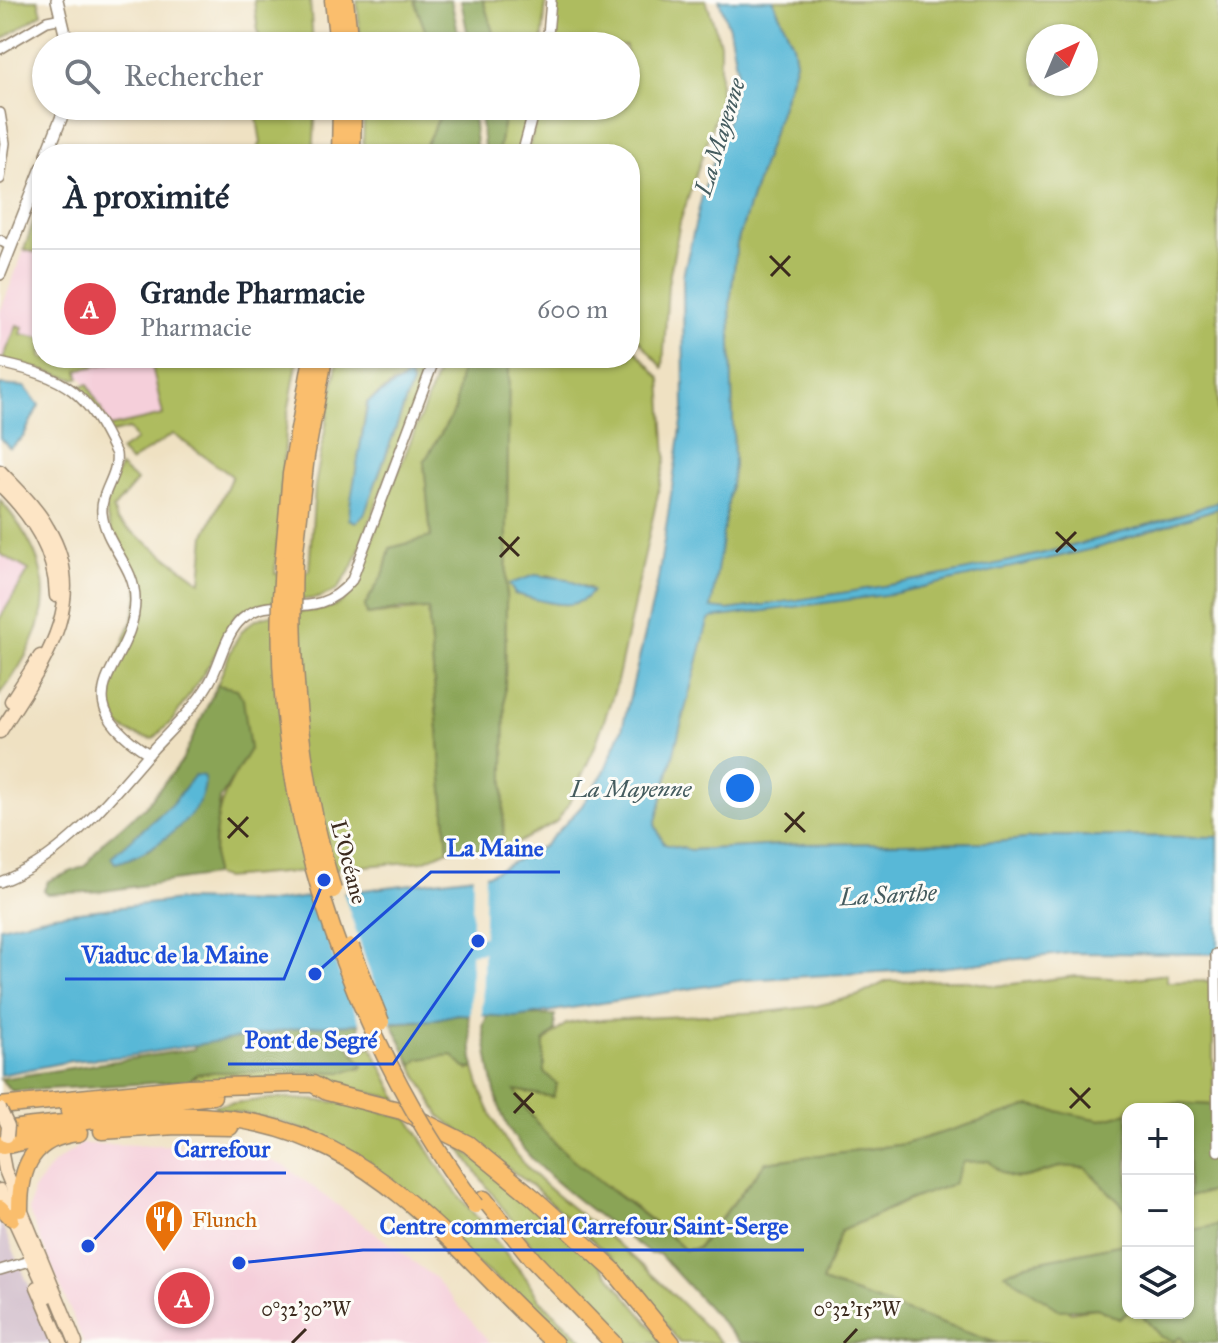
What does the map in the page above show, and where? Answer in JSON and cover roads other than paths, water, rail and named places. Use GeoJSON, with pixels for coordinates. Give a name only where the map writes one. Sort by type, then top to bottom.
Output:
{"type":"FeatureCollection","features":[{"type":"Feature","properties":{"kind":"highway"},"geometry":{"type":"LineString","coordinates":[[333,0],[336,32]]}},
{"type":"Feature","properties":{"kind":"highway"},"geometry":{"type":"LineString","coordinates":[[345,0],[348,32]]}},
{"type":"Feature","properties":{"kind":"highway"},"geometry":{"type":"LineString","coordinates":[[340,144],[341,120]]}},
{"type":"Feature","properties":{"kind":"highway"},"geometry":{"type":"LineString","coordinates":[[352,144],[353,120]]}},
{"type":"Feature","properties":{"kind":"highway","name":"L’Océane"},"geometry":{"type":"LineString","coordinates":[[310,368],[291,474],[289,561],[301,737],[330,881],[361,975],[396,1053],[433,1122],[480,1202],[537,1281],[597,1343]]}},
{"type":"Feature","properties":{"kind":"highway","name":"L’Océane"},"geometry":{"type":"LineString","coordinates":[[289,561],[322,368]]}},
{"type":"Feature","properties":{"kind":"highway"},"geometry":{"type":"LineString","coordinates":[[0,1108],[255,1084],[313,1084],[327,1092]]}},
{"type":"Feature","properties":{"kind":"highway"},"geometry":{"type":"LineString","coordinates":[[2,1139],[220,1096],[327,1092],[378,1103],[425,1119],[477,1151],[605,1262],[672,1343]]}},
{"type":"Feature","properties":{"kind":"highway"},"geometry":{"type":"LineString","coordinates":[[2,1139],[150,1115],[220,1116],[282,1129],[346,1159],[405,1200],[555,1343]]}},
{"type":"Feature","properties":{"kind":"highway"},"geometry":{"type":"LineString","coordinates":[[2,1139],[149,1127],[226,1127],[279,1137],[330,1157],[346,1159]]}},
{"type":"Feature","properties":{"kind":"highway"},"geometry":{"type":"LineString","coordinates":[[0,1207],[16,1214],[21,1180],[27,1164],[39,1148],[59,1135]]}},
{"type":"Feature","properties":{"kind":"highway","name":"L’Océane"},"geometry":{"type":"LineString","coordinates":[[480,1202],[613,1343]]}},
{"type":"Feature","properties":{"kind":"main road"},"geometry":{"type":"LineString","coordinates":[[0,471],[36,511],[54,538],[63,571],[65,596],[50,654],[0,732]]}},
{"type":"Feature","properties":{"kind":"main road"},"geometry":{"type":"LineString","coordinates":[[0,485],[39,531],[54,570],[57,594],[50,634],[39,658],[0,717]]}},
{"type":"Feature","properties":{"kind":"main road"},"geometry":{"type":"LineString","coordinates":[[0,1108],[8,1126],[2,1139],[5,1170],[16,1214],[32,1275],[61,1343]]}},
{"type":"Feature","properties":{"kind":"main road"},"geometry":{"type":"LineString","coordinates":[[0,1190],[16,1214],[76,1343]]}},
{"type":"Feature","properties":{"kind":"main road"},"geometry":{"type":"LineString","coordinates":[[30,1261],[54,1305],[64,1312]]}},
{"type":"Feature","properties":{"kind":"street"},"geometry":{"type":"LineString","coordinates":[[57,0],[65,32]]}},
{"type":"Feature","properties":{"kind":"street"},"geometry":{"type":"LineString","coordinates":[[548,32],[551,0]]}},
{"type":"Feature","properties":{"kind":"street"},"geometry":{"type":"LineString","coordinates":[[0,49],[47,21],[62,18]]}},
{"type":"Feature","properties":{"kind":"street"},"geometry":{"type":"LineString","coordinates":[[0,113],[5,143],[0,179]]}},
{"type":"Feature","properties":{"kind":"street"},"geometry":{"type":"LineString","coordinates":[[51,144],[60,120]]}},
{"type":"Feature","properties":{"kind":"street"},"geometry":{"type":"LineString","coordinates":[[525,144],[531,120]]}},
{"type":"Feature","properties":{"kind":"street"},"geometry":{"type":"LineString","coordinates":[[0,274],[5,243],[32,188]]}},
{"type":"Feature","properties":{"kind":"street"},"geometry":{"type":"LineString","coordinates":[[0,363],[71,387],[88,404],[115,451],[116,464],[102,514],[131,573],[135,608],[128,633],[105,679],[103,699],[113,722],[149,754]]}},
{"type":"Feature","properties":{"kind":"street"},"geometry":{"type":"LineString","coordinates":[[0,882],[47,859],[71,839],[202,694],[240,621],[257,610],[315,605],[333,600],[352,580],[431,368]]}},
{"type":"Feature","properties":{"kind":"street"},"geometry":{"type":"LineString","coordinates":[[1216,954],[1218,1151]]}},
{"type":"Feature","properties":{"kind":"street"},"geometry":{"type":"LineString","coordinates":[[0,1270],[30,1261]]}},
{"type":"Feature","properties":{"kind":"water"},"geometry":{"type":"Polygon","coordinates":[[[719,0],[773,0],[793,44],[796,62],[737,243],[730,304],[734,465],[711,608],[728,610],[790,601],[976,568],[1098,539],[1218,502],[1218,508],[1097,548],[892,594],[712,618],[708,621],[655,825],[664,844],[690,850],[804,844],[997,842],[1053,836],[1218,837],[1218,954],[1071,953],[929,969],[744,980],[516,1017],[457,1014],[432,1020],[310,1026],[128,1056],[71,1061],[0,1075],[0,927],[54,915],[180,900],[269,902],[490,874],[544,846],[581,807],[604,772],[622,729],[658,580],[684,409],[683,275],[702,196],[728,119],[737,71],[729,28],[719,0]]]}},
{"type":"Feature","properties":{"kind":"water"},"geometry":{"type":"Polygon","coordinates":[[[409,376],[412,383],[364,515],[356,522],[349,519],[350,505],[368,402],[409,376]]]}},
{"type":"Feature","properties":{"kind":"water"},"geometry":{"type":"Polygon","coordinates":[[[0,385],[25,387],[39,405],[23,437],[10,448],[0,438],[0,385]]]}},
{"type":"Feature","properties":{"kind":"water"},"geometry":{"type":"Polygon","coordinates":[[[535,575],[567,579],[592,591],[585,599],[567,604],[515,594],[509,584],[535,575]]]}},
{"type":"Feature","properties":{"kind":"water"},"geometry":{"type":"Polygon","coordinates":[[[195,775],[204,776],[204,790],[188,818],[144,852],[115,863],[111,857],[172,804],[195,775]]]}},
{"type":"Feature","properties":{"kind":"waterway"},"geometry":{"type":"LineString","coordinates":[[447,948],[504,942]]}},
{"type":"Feature","properties":{"kind":"place","name":"Viaduc de la Maine"},"geometry":{"type":"Point","coordinates":[324,880]}},
{"type":"Feature","properties":{"kind":"place","name":"Pont de Segré"},"geometry":{"type":"Point","coordinates":[478,941]}},
{"type":"Feature","properties":{"kind":"place","name":"La Maine"},"geometry":{"type":"Point","coordinates":[315,974]}},
{"type":"Feature","properties":{"kind":"place","name":"Carrefour"},"geometry":{"type":"Point","coordinates":[88,1246]}},
{"type":"Feature","properties":{"kind":"place","name":"Flunch"},"geometry":{"type":"Point","coordinates":[164,1253]}},
{"type":"Feature","properties":{"kind":"place","name":"Centre commercial Carrefour Saint-Serge"},"geometry":{"type":"Point","coordinates":[239,1263]}},
{"type":"Feature","properties":{"kind":"place","name":"Grande Pharmacie"},"geometry":{"type":"Point","coordinates":[184,1298]}},
{"type":"Feature","properties":{"kind":"water label","name":"La Mayenne"},"geometry":{"type":"Point","coordinates":[720,137]}},
{"type":"Feature","properties":{"kind":"water label","name":"La Mayenne"},"geometry":{"type":"Point","coordinates":[631,789]}},
{"type":"Feature","properties":{"kind":"water label","name":"La Sarthe"},"geometry":{"type":"Point","coordinates":[888,895]}}]}
